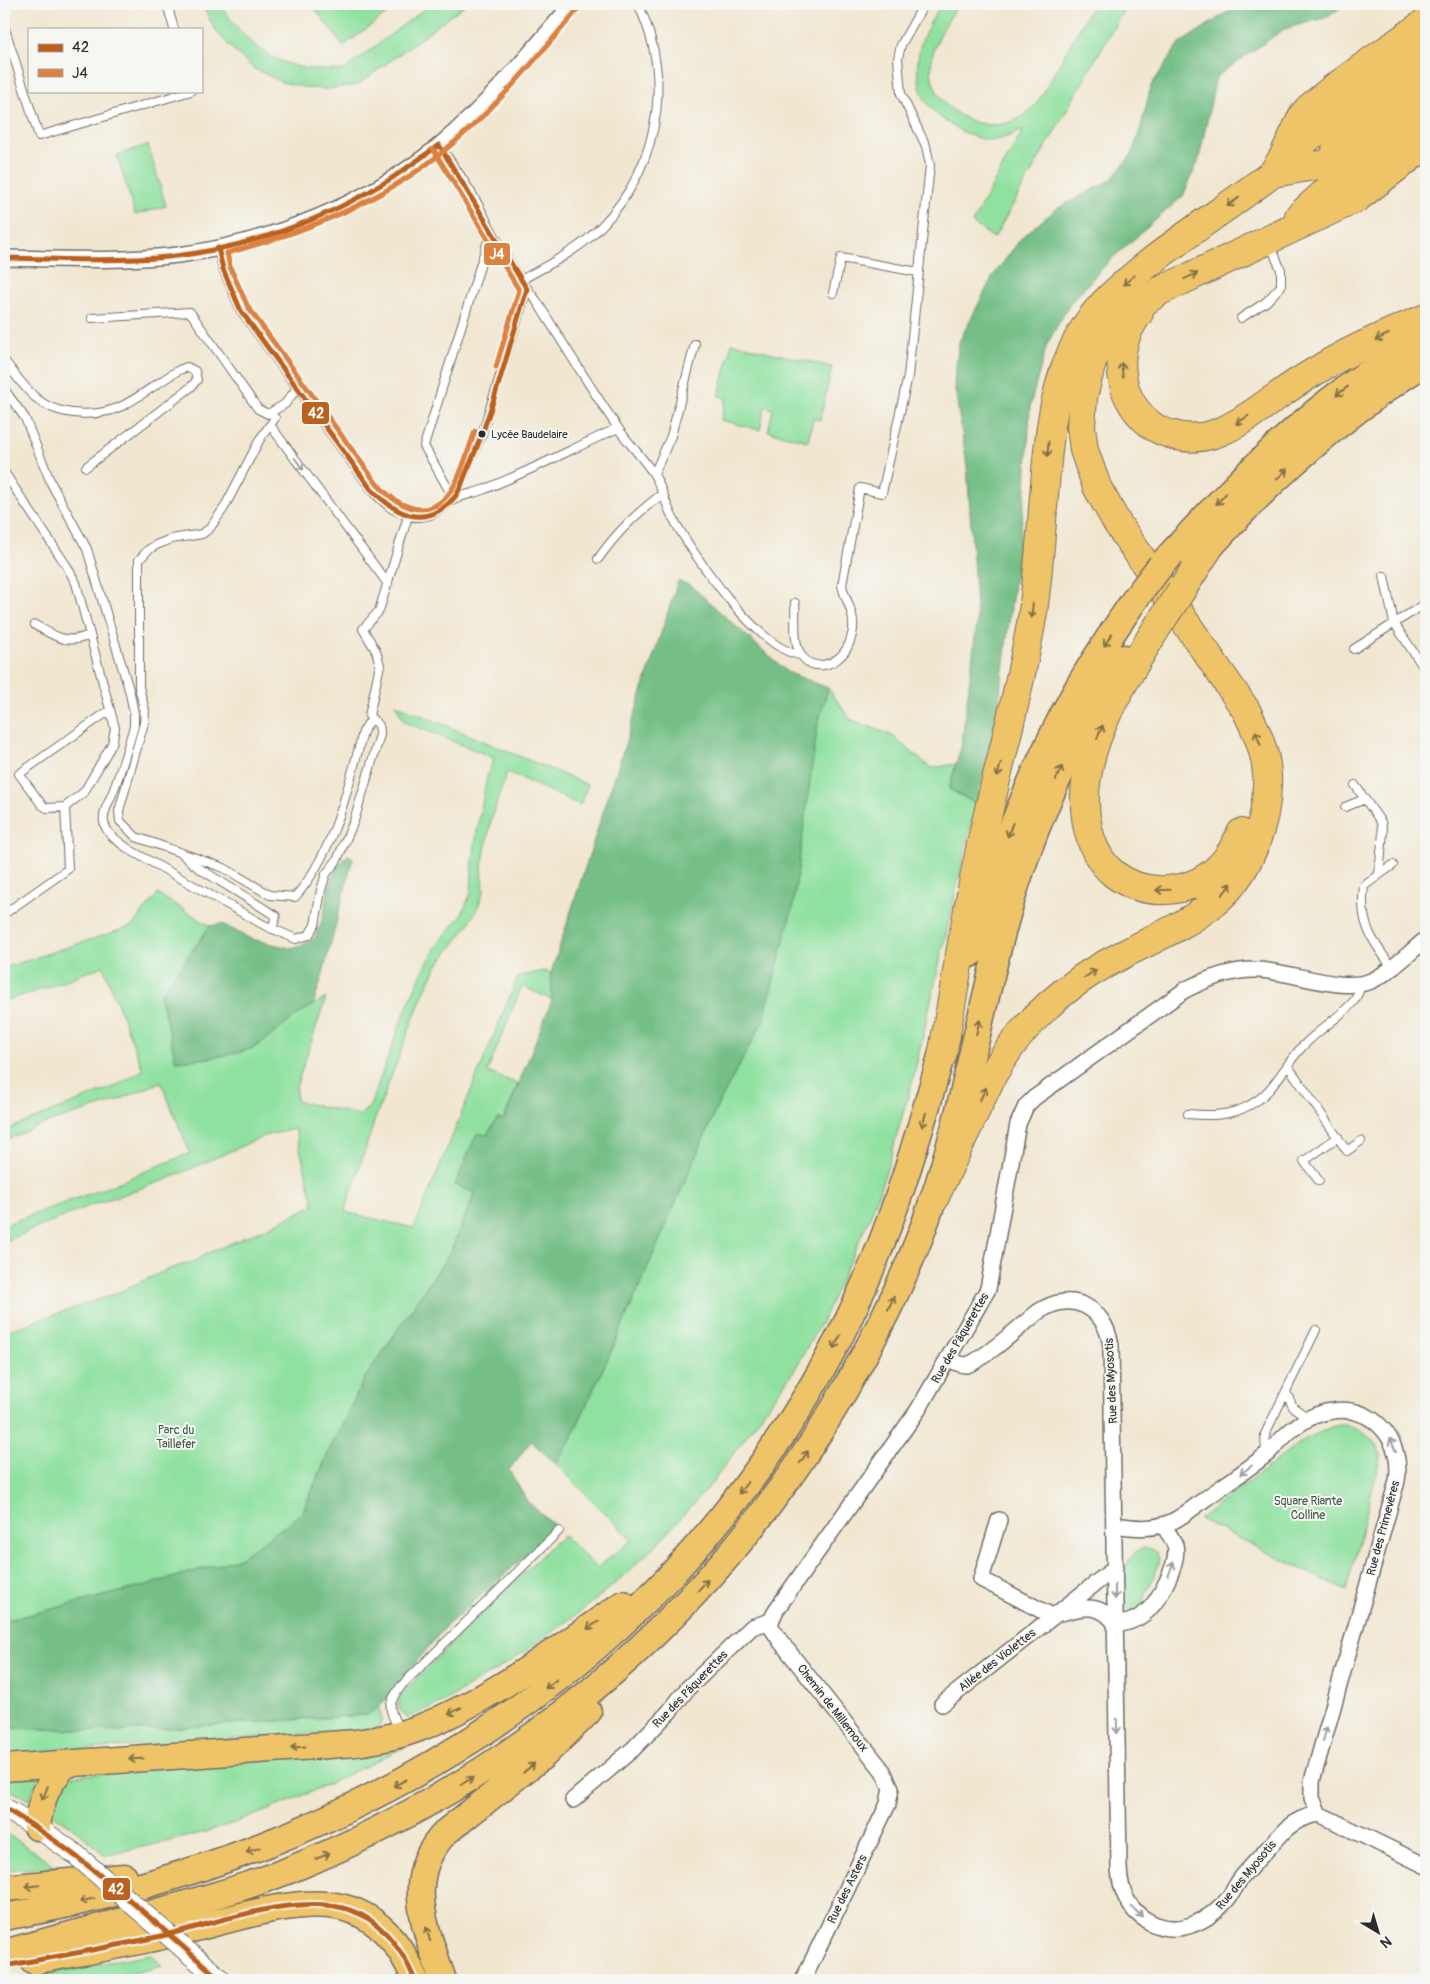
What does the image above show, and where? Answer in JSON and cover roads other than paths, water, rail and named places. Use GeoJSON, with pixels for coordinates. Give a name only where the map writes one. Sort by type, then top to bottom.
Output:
{"type":"FeatureCollection","features":[{"type":"Feature","properties":{"kind":"highway"},"geometry":{"type":"LineString","coordinates":[[1290,161],[1309,108],[1426,22]]}},
{"type":"Feature","properties":{"kind":"highway"},"geometry":{"type":"LineString","coordinates":[[1290,161],[1426,35]]}},
{"type":"Feature","properties":{"kind":"highway"},"geometry":{"type":"LineString","coordinates":[[1290,161],[1426,50]]}},
{"type":"Feature","properties":{"kind":"highway"},"geometry":{"type":"LineString","coordinates":[[942,1056],[984,832],[1012,722],[1032,616],[1040,546],[1048,436],[1055,401],[1074,346],[1086,324],[1115,292],[1167,250],[1426,66]]}},
{"type":"Feature","properties":{"kind":"highway"},"geometry":{"type":"LineString","coordinates":[[1290,161],[1426,82]]}},
{"type":"Feature","properties":{"kind":"highway"},"geometry":{"type":"LineString","coordinates":[[1290,161],[1346,158],[1426,95]]}},
{"type":"Feature","properties":{"kind":"highway"},"geometry":{"type":"LineString","coordinates":[[1279,235],[1342,177],[1426,112]]}},
{"type":"Feature","properties":{"kind":"highway"},"geometry":{"type":"LineString","coordinates":[[1279,235],[1321,208],[1426,129]]}},
{"type":"Feature","properties":{"kind":"highway"},"geometry":{"type":"LineString","coordinates":[[933,1201],[992,1076],[1000,1061],[1023,1031],[1050,1003],[1086,976],[1116,958],[1179,926],[1221,897],[1248,859],[1262,821],[1267,774],[1262,750],[1253,724],[1237,694],[1108,508],[1097,488],[1084,450],[1081,414],[1092,362],[1103,338],[1125,314],[1160,292],[1357,198],[1426,145]]}},
{"type":"Feature","properties":{"kind":"highway"},"geometry":{"type":"LineString","coordinates":[[1160,292],[1138,314],[1124,337],[1121,364],[1123,382],[1129,399],[1145,420],[1160,431],[1186,438],[1220,433],[1325,366],[1426,318]]}},
{"type":"Feature","properties":{"kind":"highway"},"geometry":{"type":"LineString","coordinates":[[1066,368],[1064,422],[1066,442],[1071,465],[1083,496],[1111,543],[1218,695],[1235,726],[1246,762],[1247,805],[1242,830],[1232,850],[1221,865],[1202,879],[1185,887],[1165,891],[1137,887],[1113,873],[1094,848],[1086,813],[1086,777],[1094,748],[1110,711],[1153,625],[1173,580],[1228,492],[1285,438],[1333,398],[1426,335]]}},
{"type":"Feature","properties":{"kind":"highway"},"geometry":{"type":"LineString","coordinates":[[4,1917],[51,1909],[185,1873],[292,1835],[365,1801],[438,1762],[526,1704],[578,1662],[640,1606],[676,1568],[725,1512],[801,1405],[842,1333],[873,1266],[897,1206],[918,1141],[976,932],[1004,847],[1043,754],[1076,691],[1135,599],[1173,580],[1210,546],[1265,490],[1318,442],[1382,392],[1426,362]]}},
{"type":"Feature","properties":{"kind":"highway"},"geometry":{"type":"LineString","coordinates":[[443,1980],[424,1920],[420,1898],[425,1864],[434,1846],[447,1831],[517,1778],[576,1725],[756,1524],[813,1443],[850,1381],[884,1318],[916,1246],[933,1201],[946,1158],[1008,910],[1038,823],[1051,790],[1078,734],[1109,682],[1153,625]]}},
{"type":"Feature","properties":{"kind":"highway"},"geometry":{"type":"LineString","coordinates":[[4,1768],[356,1743],[401,1734],[437,1721],[478,1699],[527,1669],[676,1568]]}},
{"type":"Feature","properties":{"kind":"highway"},"geometry":{"type":"LineString","coordinates":[[4,1953],[195,1902],[248,1885],[326,1854],[394,1823],[447,1793],[517,1748],[559,1717],[619,1668],[670,1620]]}},
{"type":"Feature","properties":{"kind":"highway"},"geometry":{"type":"LineString","coordinates":[[37,1827],[46,1789],[52,1779],[66,1765]]}},
{"type":"Feature","properties":{"kind":"highway"},"geometry":{"type":"LineString","coordinates":[[4,1888],[185,1873]]}},
{"type":"Feature","properties":{"kind":"highway"},"geometry":{"type":"LineString","coordinates":[[4,1940],[195,1902]]}},
{"type":"Feature","properties":{"kind":"highway"},"geometry":{"type":"LineString","coordinates":[[4,1966],[133,1942],[260,1912],[316,1904],[346,1908],[370,1919],[382,1928],[402,1951],[416,1980]]}},
{"type":"Feature","properties":{"kind":"street"},"geometry":{"type":"LineString","coordinates":[[4,258],[138,259],[218,248],[264,236],[321,215],[389,180],[439,145],[484,104],[572,4]]}},
{"type":"Feature","properties":{"kind":"street","name":"Rue des Pâquerettes"},"geometry":{"type":"LineString","coordinates":[[573,1800],[633,1749],[669,1712],[688,1688],[752,1627],[771,1622],[776,1610],[918,1410],[988,1289],[1018,1124],[1026,1106],[1034,1098],[1185,990],[1210,978],[1229,973],[1260,970],[1344,984],[1361,983],[1381,975],[1426,939]]}},
{"type":"Feature","properties":{"kind":"street","name":"Rue des Myosotis"},"geometry":{"type":"LineString","coordinates":[[948,1358],[964,1365],[970,1364],[1046,1306],[1056,1303],[1077,1303],[1095,1312],[1107,1328],[1111,1346],[1115,1525],[1119,1873],[1124,1895],[1137,1913],[1151,1922],[1167,1928],[1178,1928],[1200,1923],[1218,1909],[1231,1895],[1240,1879],[1286,1829],[1300,1819],[1319,1814]]}},
{"type":"Feature","properties":{"kind":"street","name":"Rue des Primevères"},"geometry":{"type":"LineString","coordinates":[[1115,1525],[1151,1527],[1163,1525],[1182,1516],[1215,1494],[1308,1418],[1319,1413],[1344,1410],[1366,1416],[1376,1422],[1390,1439],[1398,1459],[1399,1470],[1396,1487],[1312,1781],[1312,1798],[1319,1814]]}},
{"type":"Feature","properties":{"kind":"street"},"geometry":{"type":"LineString","coordinates":[[999,1520],[981,1579],[1052,1616]]}},
{"type":"Feature","properties":{"kind":"street"},"geometry":{"type":"LineString","coordinates":[[1116,1625],[1132,1622],[1144,1614],[1152,1606],[1166,1583],[1176,1556],[1175,1546],[1163,1525]]}},
{"type":"Feature","properties":{"kind":"street","name":"Allée des Violettes"},"geometry":{"type":"LineString","coordinates":[[942,1704],[1115,1568]]}},
{"type":"Feature","properties":{"kind":"street","name":"Allée des Violettes"},"geometry":{"type":"LineString","coordinates":[[1052,1616],[1078,1607],[1094,1608],[1107,1614],[1116,1625]]}},
{"type":"Feature","properties":{"kind":"street","name":"Chemin de Millemoux"},"geometry":{"type":"LineString","coordinates":[[771,1622],[771,1627],[781,1642],[883,1771],[890,1784],[891,1796]]}},
{"type":"Feature","properties":{"kind":"street","name":"Rue des Asters"},"geometry":{"type":"LineString","coordinates":[[803,1980],[891,1796]]}},
{"type":"Feature","properties":{"kind":"street"},"geometry":{"type":"LineString","coordinates":[[4,1808],[37,1827],[75,1854],[221,1980]]}},
{"type":"Feature","properties":{"kind":"street"},"geometry":{"type":"LineString","coordinates":[[1319,1814],[1426,1866]]}},
{"type":"Feature","properties":{"kind":"lane"},"geometry":{"type":"LineString","coordinates":[[167,4],[174,28]]}},
{"type":"Feature","properties":{"kind":"lane"},"geometry":{"type":"LineString","coordinates":[[522,280],[569,253],[593,235],[618,208],[641,170],[655,128],[658,86],[653,45],[638,4]]}},
{"type":"Feature","properties":{"kind":"lane"},"geometry":{"type":"LineString","coordinates":[[795,603],[798,645],[801,655],[810,663],[824,665],[842,655],[850,642],[854,623],[852,613],[843,595],[842,586],[860,488],[882,493],[908,376],[930,156],[901,94],[898,58],[901,45],[924,4]]}},
{"type":"Feature","properties":{"kind":"lane"},"geometry":{"type":"LineString","coordinates":[[4,26],[39,136],[188,92]]}},
{"type":"Feature","properties":{"kind":"lane"},"geometry":{"type":"LineString","coordinates":[[439,145],[483,214],[491,231],[527,289],[536,300],[618,428],[654,474],[672,516],[689,546],[718,587],[752,624],[780,649],[792,654],[801,655]]}},
{"type":"Feature","properties":{"kind":"lane"},"geometry":{"type":"LineString","coordinates":[[454,499],[424,446],[491,231]]}},
{"type":"Feature","properties":{"kind":"lane"},"geometry":{"type":"LineString","coordinates":[[1241,318],[1266,302],[1281,286],[1279,235]]}},
{"type":"Feature","properties":{"kind":"lane"},"geometry":{"type":"LineString","coordinates":[[218,248],[223,270],[241,311],[370,489],[382,502],[395,511],[408,516],[429,516],[440,511],[454,499],[485,489],[618,428]]}},
{"type":"Feature","properties":{"kind":"lane"},"geometry":{"type":"LineString","coordinates":[[833,293],[841,258],[918,272]]}},
{"type":"Feature","properties":{"kind":"lane"},"geometry":{"type":"LineString","coordinates":[[454,499],[482,434],[527,289]]}},
{"type":"Feature","properties":{"kind":"lane"},"geometry":{"type":"LineString","coordinates":[[92,318],[190,312],[258,409],[268,414],[285,404],[297,388]]}},
{"type":"Feature","properties":{"kind":"lane"},"geometry":{"type":"LineString","coordinates":[[654,474],[671,436],[695,344]]}},
{"type":"Feature","properties":{"kind":"lane"},"geometry":{"type":"LineString","coordinates":[[4,360],[36,398],[54,408],[82,413],[112,410],[131,401],[179,370],[187,367],[195,371],[197,380],[192,387],[86,467]]}},
{"type":"Feature","properties":{"kind":"lane"},"geometry":{"type":"LineString","coordinates":[[4,389],[24,418],[51,482],[87,549],[130,693],[134,726],[113,792],[105,810],[104,822],[106,827],[115,840],[130,850],[272,929],[296,939],[309,935],[315,925],[321,890],[326,874],[337,860],[354,821],[380,736],[380,726],[369,716],[380,665],[376,652],[363,629],[379,611],[408,516]]}},
{"type":"Feature","properties":{"kind":"lane"},"geometry":{"type":"LineString","coordinates":[[372,719],[366,725],[363,732],[347,793],[320,860],[305,886],[295,897],[270,895],[224,868],[136,837],[120,822],[119,812],[144,724],[145,711],[139,687],[139,560],[148,550],[156,545],[171,539],[202,534],[210,528],[224,508],[260,439],[273,421],[388,584]]}},
{"type":"Feature","properties":{"kind":"lane"},"geometry":{"type":"LineString","coordinates":[[4,472],[72,574],[81,599],[115,728],[112,744],[84,792],[65,807],[47,808],[42,805],[20,774],[110,710]]}},
{"type":"Feature","properties":{"kind":"lane"},"geometry":{"type":"LineString","coordinates":[[598,559],[618,532],[662,494]]}},
{"type":"Feature","properties":{"kind":"lane"},"geometry":{"type":"LineString","coordinates":[[1384,576],[1394,623],[1426,671]]}},
{"type":"Feature","properties":{"kind":"lane"},"geometry":{"type":"LineString","coordinates":[[1354,649],[1426,603]]}},
{"type":"Feature","properties":{"kind":"lane"},"geometry":{"type":"LineString","coordinates":[[35,625],[64,640],[73,641],[90,635]]}},
{"type":"Feature","properties":{"kind":"lane"},"geometry":{"type":"LineString","coordinates":[[1355,785],[1378,816],[1382,827],[1380,875]]}},
{"type":"Feature","properties":{"kind":"lane"},"geometry":{"type":"LineString","coordinates":[[1345,807],[1365,799]]}},
{"type":"Feature","properties":{"kind":"lane"},"geometry":{"type":"LineString","coordinates":[[4,914],[68,869],[65,807]]}},
{"type":"Feature","properties":{"kind":"lane"},"geometry":{"type":"LineString","coordinates":[[181,854],[197,867],[276,916],[272,929]]}},
{"type":"Feature","properties":{"kind":"lane"},"geometry":{"type":"LineString","coordinates":[[1392,967],[1370,936],[1364,917],[1364,886],[1393,865]]}},
{"type":"Feature","properties":{"kind":"lane"},"geometry":{"type":"LineString","coordinates":[[1188,1114],[1215,1116],[1247,1107],[1265,1094],[1301,1048],[1352,1003],[1360,991],[1361,983]]}},
{"type":"Feature","properties":{"kind":"lane"},"geometry":{"type":"LineString","coordinates":[[1288,1066],[1347,1151],[1361,1141]]}},
{"type":"Feature","properties":{"kind":"lane"},"geometry":{"type":"LineString","coordinates":[[1319,1182],[1304,1161],[1338,1137]]}},
{"type":"Feature","properties":{"kind":"lane"},"geometry":{"type":"LineString","coordinates":[[1266,1454],[1265,1434],[1316,1330]]}},
{"type":"Feature","properties":{"kind":"lane"},"geometry":{"type":"LineString","coordinates":[[1286,1392],[1293,1407],[1308,1418]]}},
{"type":"Feature","properties":{"kind":"lane"},"geometry":{"type":"LineString","coordinates":[[401,1734],[390,1711],[391,1700],[401,1686],[559,1531]]}},
{"type":"Feature","properties":{"kind":"place","name":"Lycée Baudelaire"},"geometry":{"type":"Point","coordinates":[482,434]}},
{"type":"Feature","properties":{"kind":"park label","name":"Parc du Taillefer"},"geometry":{"type":"Point","coordinates":[176,1437]}},
{"type":"Feature","properties":{"kind":"park label","name":"Square Riante Colline"},"geometry":{"type":"Point","coordinates":[1308,1508]}}]}
